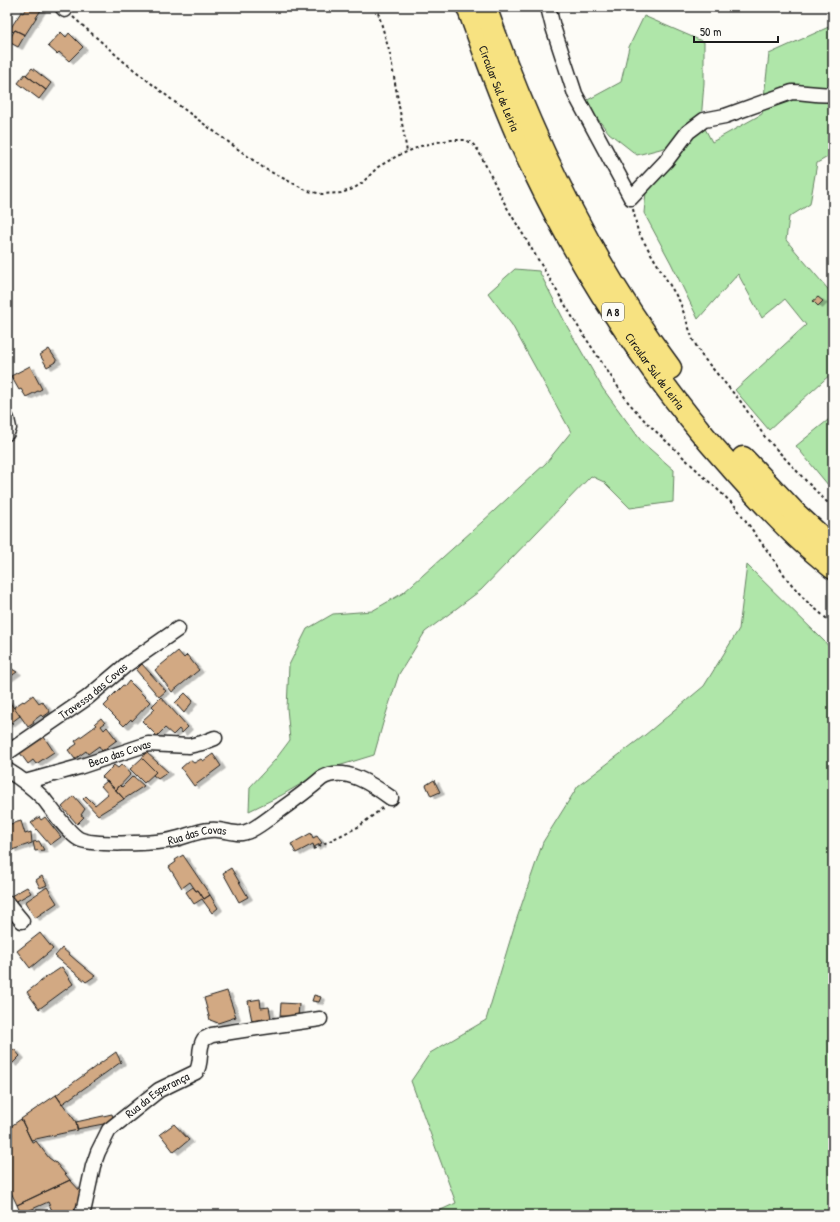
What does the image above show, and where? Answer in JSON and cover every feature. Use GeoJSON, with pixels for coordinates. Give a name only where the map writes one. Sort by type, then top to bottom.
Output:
{"type":"FeatureCollection","features":[{"type":"Feature","properties":{"kind":"highway","name":"Circular Sul de Leiria"},"geometry":{"type":"LineString","coordinates":[[468,7],[504,101],[534,172],[594,283],[619,322],[684,412],[728,464],[792,532],[833,568]]}},
{"type":"Feature","properties":{"kind":"highway","name":"Circular Sul de Leiria"},"geometry":{"type":"LineString","coordinates":[[485,7],[523,107],[546,162],[583,232],[616,288],[661,356],[699,406],[751,467],[796,514],[833,548]]}},
{"type":"Feature","properties":{"kind":"street"},"geometry":{"type":"LineString","coordinates":[[548,7],[575,94],[631,198],[666,161],[688,132],[704,120],[725,116],[792,92],[822,95],[833,94]]}},
{"type":"Feature","properties":{"kind":"street"},"geometry":{"type":"LineString","coordinates":[[7,419],[9,428],[7,433]]}},
{"type":"Feature","properties":{"kind":"street","name":"Travessa das Covas"},"geometry":{"type":"LineString","coordinates":[[7,753],[87,698],[126,665],[178,629]]}},
{"type":"Feature","properties":{"kind":"street","name":"Beco das Covas"},"geometry":{"type":"LineString","coordinates":[[25,782],[79,767],[148,744],[189,746],[215,738]]}},
{"type":"Feature","properties":{"kind":"street","name":"Rua das Covas"},"geometry":{"type":"LineString","coordinates":[[7,770],[25,782],[42,798],[78,839],[92,842],[119,843],[167,841],[208,830],[221,830],[235,834],[251,831],[322,778],[338,774],[354,777],[372,785],[391,798]]}},
{"type":"Feature","properties":{"kind":"street"},"geometry":{"type":"LineString","coordinates":[[7,903],[22,921]]}},
{"type":"Feature","properties":{"kind":"street","name":"Rua da Esperança"},"geometry":{"type":"LineString","coordinates":[[81,1215],[84,1208],[93,1166],[109,1130],[159,1090],[196,1072],[198,1068],[200,1049],[204,1038],[212,1035],[320,1019]]}},
{"type":"Feature","properties":{"kind":"path"},"geometry":{"type":"LineString","coordinates":[[376,7],[390,54],[407,152]]}},
{"type":"Feature","properties":{"kind":"path"},"geometry":{"type":"LineString","coordinates":[[63,9],[123,61],[181,107],[265,169],[308,191],[322,194],[341,193],[353,189],[362,183],[378,167],[407,152],[437,142],[451,140],[465,140],[472,142],[478,150],[506,206],[579,328],[628,402],[646,422],[736,506],[788,580],[805,600],[833,624]]}},
{"type":"Feature","properties":{"kind":"path"},"geometry":{"type":"LineString","coordinates":[[631,198],[638,232],[680,302],[693,340],[702,356],[741,402],[765,437],[833,508]]}},
{"type":"Feature","properties":{"kind":"path"},"geometry":{"type":"LineString","coordinates":[[313,849],[358,827],[385,806],[391,798]]}},
{"type":"Feature","properties":{"kind":"green space"},"geometry":{"type":"Polygon","coordinates":[[[644,16],[704,42],[704,83],[701,121],[712,142],[762,114],[769,54],[833,25],[833,154],[817,163],[810,204],[789,217],[786,240],[833,295],[833,372],[769,430],[735,390],[806,325],[785,299],[762,318],[738,274],[698,319],[671,263],[644,213],[646,192],[668,147],[637,155],[609,133],[584,102],[621,82],[629,47],[644,16]]]}},
{"type":"Feature","properties":{"kind":"green space"},"geometry":{"type":"Polygon","coordinates":[[[515,269],[539,271],[568,328],[603,389],[642,442],[674,470],[673,502],[630,508],[604,482],[591,476],[481,590],[425,632],[399,674],[374,755],[325,770],[282,795],[249,811],[250,787],[275,760],[290,740],[287,708],[289,665],[307,629],[333,614],[372,611],[403,593],[546,463],[571,432],[512,325],[488,293],[515,269]]]}},
{"type":"Feature","properties":{"kind":"green space"},"geometry":{"type":"Polygon","coordinates":[[[833,416],[833,491],[796,446],[833,416]]]}},
{"type":"Feature","properties":{"kind":"green space"},"geometry":{"type":"Polygon","coordinates":[[[747,565],[833,651],[833,1215],[430,1215],[456,1203],[411,1081],[430,1053],[486,1020],[515,924],[543,842],[578,786],[645,735],[704,686],[739,629],[747,565]]]}},
{"type":"Feature","properties":{"kind":"building"},"geometry":{"type":"Polygon","coordinates":[[[27,7],[36,7],[41,10],[25,35],[15,30],[13,32],[10,29],[21,12],[23,13],[27,7]]]}},
{"type":"Feature","properties":{"kind":"building"},"geometry":{"type":"Polygon","coordinates":[[[15,30],[25,35],[18,47],[7,41],[7,36],[10,38],[15,30]]]}},
{"type":"Feature","properties":{"kind":"building"},"geometry":{"type":"Polygon","coordinates":[[[61,32],[66,37],[69,33],[83,47],[69,61],[59,52],[57,54],[48,46],[61,32]]]}},
{"type":"Feature","properties":{"kind":"building"},"geometry":{"type":"Polygon","coordinates":[[[32,68],[51,83],[46,90],[26,75],[32,68]]]}},
{"type":"Feature","properties":{"kind":"building"},"geometry":{"type":"Polygon","coordinates":[[[25,74],[46,90],[39,99],[18,83],[25,74]]]}},
{"type":"Feature","properties":{"kind":"building"},"geometry":{"type":"Polygon","coordinates":[[[818,297],[823,301],[818,306],[813,301],[818,297]]]}},
{"type":"Feature","properties":{"kind":"building"},"geometry":{"type":"Polygon","coordinates":[[[49,349],[57,361],[47,367],[40,355],[49,349]]]}},
{"type":"Feature","properties":{"kind":"building"},"geometry":{"type":"Polygon","coordinates":[[[30,366],[42,389],[26,397],[21,389],[19,390],[11,376],[30,366]]]}},
{"type":"Feature","properties":{"kind":"building"},"geometry":{"type":"Polygon","coordinates":[[[178,651],[184,658],[187,655],[199,670],[172,692],[155,670],[178,651]]]}},
{"type":"Feature","properties":{"kind":"building"},"geometry":{"type":"Polygon","coordinates":[[[142,664],[166,691],[159,697],[136,670],[142,664]]]}},
{"type":"Feature","properties":{"kind":"building"},"geometry":{"type":"Polygon","coordinates":[[[7,666],[17,672],[7,679],[7,666]]]}},
{"type":"Feature","properties":{"kind":"building"},"geometry":{"type":"Polygon","coordinates":[[[129,681],[150,702],[132,721],[131,719],[124,726],[104,706],[123,685],[125,686],[129,681]]]}},
{"type":"Feature","properties":{"kind":"building"},"geometry":{"type":"Polygon","coordinates":[[[185,693],[193,701],[184,713],[175,703],[185,693]]]}},
{"type":"Feature","properties":{"kind":"building"},"geometry":{"type":"Polygon","coordinates":[[[33,695],[39,703],[42,701],[50,712],[43,717],[41,715],[28,727],[14,707],[33,695]]]}},
{"type":"Feature","properties":{"kind":"building"},"geometry":{"type":"Polygon","coordinates":[[[161,697],[188,727],[182,733],[179,729],[173,735],[165,728],[157,736],[142,721],[155,709],[152,706],[161,697]]]}},
{"type":"Feature","properties":{"kind":"building"},"geometry":{"type":"Polygon","coordinates":[[[7,699],[20,716],[8,725],[7,724],[7,699]]]}},
{"type":"Feature","properties":{"kind":"building"},"geometry":{"type":"Polygon","coordinates":[[[101,718],[105,723],[101,726],[104,730],[107,727],[117,740],[102,751],[99,746],[88,754],[86,751],[75,759],[68,750],[77,744],[75,741],[97,725],[95,723],[101,718]]]}},
{"type":"Feature","properties":{"kind":"building"},"geometry":{"type":"Polygon","coordinates":[[[44,737],[54,752],[36,764],[33,760],[28,764],[20,753],[44,737]]]}},
{"type":"Feature","properties":{"kind":"building"},"geometry":{"type":"Polygon","coordinates":[[[146,752],[168,772],[158,779],[153,775],[156,772],[142,758],[146,752]]]}},
{"type":"Feature","properties":{"kind":"building"},"geometry":{"type":"Polygon","coordinates":[[[213,754],[221,766],[194,786],[181,768],[190,760],[194,763],[201,759],[203,761],[213,754]]]}},
{"type":"Feature","properties":{"kind":"building"},"geometry":{"type":"Polygon","coordinates":[[[142,758],[156,772],[144,783],[130,769],[142,758]]]}},
{"type":"Feature","properties":{"kind":"building"},"geometry":{"type":"Polygon","coordinates":[[[122,764],[131,774],[116,790],[102,777],[114,765],[118,768],[122,764]]]}},
{"type":"Feature","properties":{"kind":"building"},"geometry":{"type":"Polygon","coordinates":[[[133,776],[144,786],[124,799],[116,790],[120,785],[122,787],[133,776]]]}},
{"type":"Feature","properties":{"kind":"building"},"geometry":{"type":"Polygon","coordinates":[[[434,780],[440,792],[431,796],[426,785],[434,780]]]}},
{"type":"Feature","properties":{"kind":"building"},"geometry":{"type":"Polygon","coordinates":[[[107,781],[124,799],[98,815],[83,799],[86,796],[95,805],[108,794],[101,786],[107,781]]]}},
{"type":"Feature","properties":{"kind":"building"},"geometry":{"type":"Polygon","coordinates":[[[74,796],[85,809],[81,815],[84,817],[77,824],[62,807],[74,796]]]}},
{"type":"Feature","properties":{"kind":"building"},"geometry":{"type":"Polygon","coordinates":[[[39,817],[41,820],[45,817],[61,837],[50,845],[31,823],[39,817]]]}},
{"type":"Feature","properties":{"kind":"building"},"geometry":{"type":"Polygon","coordinates":[[[21,821],[25,834],[31,832],[32,843],[12,850],[7,834],[7,825],[21,821]]]}},
{"type":"Feature","properties":{"kind":"building"},"geometry":{"type":"Polygon","coordinates":[[[311,833],[313,838],[317,836],[322,843],[314,847],[313,844],[296,853],[291,844],[311,833]]]}},
{"type":"Feature","properties":{"kind":"building"},"geometry":{"type":"Polygon","coordinates":[[[39,841],[44,850],[35,851],[33,842],[39,841]]]}},
{"type":"Feature","properties":{"kind":"building"},"geometry":{"type":"Polygon","coordinates":[[[183,855],[210,895],[204,899],[190,882],[182,888],[169,867],[176,862],[175,860],[183,855]]]}},
{"type":"Feature","properties":{"kind":"building"},"geometry":{"type":"Polygon","coordinates":[[[231,868],[248,897],[239,902],[223,873],[231,868]]]}},
{"type":"Feature","properties":{"kind":"building"},"geometry":{"type":"Polygon","coordinates":[[[42,876],[47,885],[40,888],[36,880],[42,876]]]}},
{"type":"Feature","properties":{"kind":"building"},"geometry":{"type":"Polygon","coordinates":[[[27,887],[31,893],[13,903],[9,897],[27,887]]]}},
{"type":"Feature","properties":{"kind":"building"},"geometry":{"type":"Polygon","coordinates":[[[47,887],[57,903],[35,918],[25,902],[47,887]]]}},
{"type":"Feature","properties":{"kind":"building"},"geometry":{"type":"Polygon","coordinates":[[[193,887],[196,891],[198,890],[204,899],[210,895],[218,908],[212,913],[202,899],[194,904],[186,892],[193,887]]]}},
{"type":"Feature","properties":{"kind":"building"},"geometry":{"type":"Polygon","coordinates":[[[40,933],[53,949],[30,968],[17,951],[40,933]]]}},
{"type":"Feature","properties":{"kind":"building"},"geometry":{"type":"Polygon","coordinates":[[[62,948],[95,976],[86,982],[55,956],[62,948]]]}},
{"type":"Feature","properties":{"kind":"building"},"geometry":{"type":"Polygon","coordinates":[[[62,967],[73,984],[39,1009],[27,992],[62,967]]]}},
{"type":"Feature","properties":{"kind":"building"},"geometry":{"type":"Polygon","coordinates":[[[227,991],[236,1017],[218,1023],[210,1020],[204,998],[227,991]]]}},
{"type":"Feature","properties":{"kind":"building"},"geometry":{"type":"Polygon","coordinates":[[[314,995],[321,997],[319,1002],[312,1001],[314,995]]]}},
{"type":"Feature","properties":{"kind":"building"},"geometry":{"type":"Polygon","coordinates":[[[260,999],[261,1008],[269,1007],[271,1018],[252,1021],[248,1001],[260,999]]]}},
{"type":"Feature","properties":{"kind":"building"},"geometry":{"type":"Polygon","coordinates":[[[281,1003],[299,1004],[298,1017],[280,1016],[281,1003]]]}},
{"type":"Feature","properties":{"kind":"building"},"geometry":{"type":"Polygon","coordinates":[[[14,1049],[20,1056],[12,1064],[7,1057],[14,1049]]]}},
{"type":"Feature","properties":{"kind":"building"},"geometry":{"type":"Polygon","coordinates":[[[116,1052],[121,1062],[62,1104],[56,1095],[116,1052]]]}},
{"type":"Feature","properties":{"kind":"building"},"geometry":{"type":"Polygon","coordinates":[[[56,1095],[76,1122],[78,1130],[31,1140],[21,1119],[56,1095]]]}},
{"type":"Feature","properties":{"kind":"building"},"geometry":{"type":"Polygon","coordinates":[[[112,1114],[114,1122],[77,1129],[76,1122],[112,1114]]]}},
{"type":"Feature","properties":{"kind":"building"},"geometry":{"type":"Polygon","coordinates":[[[21,1119],[32,1142],[36,1141],[49,1158],[56,1163],[70,1180],[17,1205],[7,1184],[7,1129],[21,1119]]]}},
{"type":"Feature","properties":{"kind":"building"},"geometry":{"type":"Polygon","coordinates":[[[174,1124],[189,1140],[174,1152],[160,1134],[174,1124]]]}},
{"type":"Feature","properties":{"kind":"building"},"geometry":{"type":"Polygon","coordinates":[[[70,1180],[83,1194],[75,1215],[54,1215],[48,1202],[21,1214],[17,1205],[70,1180]]]}}]}
